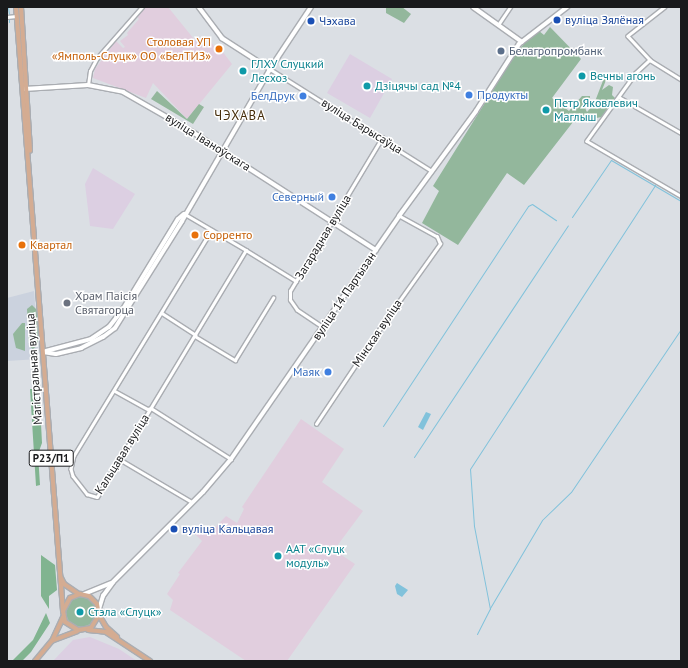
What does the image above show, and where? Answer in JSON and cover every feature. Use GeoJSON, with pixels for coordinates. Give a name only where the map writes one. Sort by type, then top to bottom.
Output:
{"type":"FeatureCollection","features":[{"type":"Feature","properties":{"kind":"main road","name":"Магістральная вуліца"},"geometry":{"type":"LineString","coordinates":[[16,7],[25,89]]}},
{"type":"Feature","properties":{"kind":"main road","name":"Магістральная вуліца"},"geometry":{"type":"LineString","coordinates":[[21,7],[30,164],[59,573]]}},
{"type":"Feature","properties":{"kind":"main road"},"geometry":{"type":"LineString","coordinates":[[43,352],[91,340],[109,327],[123,309],[178,219],[184,214],[270,69],[311,7]]}},
{"type":"Feature","properties":{"kind":"main road"},"geometry":{"type":"LineString","coordinates":[[473,7],[522,42]]}},
{"type":"Feature","properties":{"kind":"main road","name":"вуліца 14 Партызан"},"geometry":{"type":"LineString","coordinates":[[99,609],[103,596],[113,582],[232,459],[399,216],[476,111],[522,42],[568,7]]}},
{"type":"Feature","properties":{"kind":"main road","name":"вуліца Іваноўскага"},"geometry":{"type":"LineString","coordinates":[[25,89],[88,85],[123,92],[222,150],[376,250]]}},
{"type":"Feature","properties":{"kind":"main road"},"geometry":{"type":"LineString","coordinates":[[59,573],[64,584],[93,599],[99,609],[99,615],[95,624],[86,630]]}},
{"type":"Feature","properties":{"kind":"main road","name":"Р23/П1"},"geometry":{"type":"LineString","coordinates":[[35,661],[52,641],[63,617],[59,573]]}},
{"type":"Feature","properties":{"kind":"main road","name":"вуліца 14 Партызан"},"geometry":{"type":"LineString","coordinates":[[82,594],[113,582]]}},
{"type":"Feature","properties":{"kind":"main road"},"geometry":{"type":"LineString","coordinates":[[63,611],[70,598],[82,594]]}},
{"type":"Feature","properties":{"kind":"main road","name":"Р23/П1"},"geometry":{"type":"LineString","coordinates":[[99,615],[117,637],[150,661]]}},
{"type":"Feature","properties":{"kind":"main road"},"geometry":{"type":"LineString","coordinates":[[63,617],[68,626],[78,630]]}},
{"type":"Feature","properties":{"kind":"main road","name":"Р23/П1"},"geometry":{"type":"LineString","coordinates":[[52,641],[78,630],[98,630],[117,637]]}},
{"type":"Feature","properties":{"kind":"street"},"geometry":{"type":"LineString","coordinates":[[88,85],[90,71],[97,58],[142,7]]}},
{"type":"Feature","properties":{"kind":"street","name":"вуліца Барысаўца"},"geometry":{"type":"LineString","coordinates":[[199,7],[222,38],[432,171]]}},
{"type":"Feature","properties":{"kind":"street"},"geometry":{"type":"LineString","coordinates":[[498,25],[510,7]]}},
{"type":"Feature","properties":{"kind":"street"},"geometry":{"type":"LineString","coordinates":[[665,7],[628,36],[650,60],[681,79]]}},
{"type":"Feature","properties":{"kind":"street"},"geometry":{"type":"LineString","coordinates":[[7,16],[17,16]]}},
{"type":"Feature","properties":{"kind":"street"},"geometry":{"type":"LineString","coordinates":[[650,60],[636,74],[587,141],[681,196]]}},
{"type":"Feature","properties":{"kind":"street"},"geometry":{"type":"LineString","coordinates":[[619,97],[681,132]]}},
{"type":"Feature","properties":{"kind":"street","name":"Загарадная вуліца"},"geometry":{"type":"LineString","coordinates":[[323,327],[292,305],[290,291],[382,138]]}},
{"type":"Feature","properties":{"kind":"street"},"geometry":{"type":"LineString","coordinates":[[184,214],[296,281]]}},
{"type":"Feature","properties":{"kind":"street","name":"Мінская вуліца"},"geometry":{"type":"LineString","coordinates":[[316,424],[385,321],[440,244],[437,237],[399,216]]}},
{"type":"Feature","properties":{"kind":"street","name":"Кальцавая вуліца"},"geometry":{"type":"LineString","coordinates":[[212,230],[74,456],[71,469],[73,476],[81,489],[95,498],[121,460],[246,250]]}},
{"type":"Feature","properties":{"kind":"street"},"geometry":{"type":"LineString","coordinates":[[162,313],[235,360],[272,298]]}},
{"type":"Feature","properties":{"kind":"street"},"geometry":{"type":"LineString","coordinates":[[115,391],[148,409],[151,408],[232,459]]}},
{"type":"Feature","properties":{"kind":"street"},"geometry":{"type":"LineString","coordinates":[[121,460],[192,502]]}},
{"type":"Feature","properties":{"kind":"shaded area"},"geometry":{"type":"Polygon","coordinates":[[[146,7],[168,7],[198,44],[201,43],[204,47],[211,42],[216,49],[219,47],[232,64],[187,119],[153,83],[146,98],[93,78],[95,69],[116,41],[123,48],[125,47],[120,41],[128,35],[127,33],[139,19],[137,17],[146,7]]]}},
{"type":"Feature","properties":{"kind":"shaded area"},"geometry":{"type":"Polygon","coordinates":[[[350,54],[392,79],[370,118],[327,93],[350,54]]]}},
{"type":"Feature","properties":{"kind":"shaded area"},"geometry":{"type":"Polygon","coordinates":[[[93,168],[135,194],[113,229],[90,226],[85,184],[93,168]]]}},
{"type":"Feature","properties":{"kind":"shaded area"},"geometry":{"type":"Polygon","coordinates":[[[34,291],[39,359],[7,361],[7,298],[34,291]]]}},
{"type":"Feature","properties":{"kind":"shaded area","name":"ААТ «Слуцк модуль»"},"geometry":{"type":"Polygon","coordinates":[[[301,419],[344,449],[322,482],[363,511],[334,550],[355,564],[287,661],[246,661],[170,610],[173,600],[167,594],[180,574],[178,573],[202,541],[194,533],[200,524],[211,532],[226,516],[237,523],[244,509],[242,507],[301,419]]]}},
{"type":"Feature","properties":{"kind":"shaded area"},"geometry":{"type":"Polygon","coordinates":[[[90,637],[119,649],[137,661],[53,661],[73,640],[90,637]]]}},
{"type":"Feature","properties":{"kind":"green space"},"geometry":{"type":"Polygon","coordinates":[[[386,7],[402,7],[411,14],[404,23],[386,13],[386,7]]]}},
{"type":"Feature","properties":{"kind":"green space"},"geometry":{"type":"Polygon","coordinates":[[[550,27],[581,59],[552,98],[569,111],[582,96],[590,96],[590,101],[584,106],[587,112],[594,104],[604,78],[606,80],[602,90],[609,85],[613,87],[612,95],[616,99],[602,117],[573,122],[524,185],[507,173],[458,245],[422,223],[439,191],[433,186],[518,50],[536,32],[539,31],[544,35],[550,27]]]}},
{"type":"Feature","properties":{"kind":"green space"},"geometry":{"type":"Polygon","coordinates":[[[157,91],[187,119],[199,104],[204,107],[193,124],[151,99],[157,91]]]}},
{"type":"Feature","properties":{"kind":"green space"},"geometry":{"type":"Polygon","coordinates":[[[32,305],[37,310],[38,345],[33,349],[29,346],[27,309],[32,305]]]}},
{"type":"Feature","properties":{"kind":"green space"},"geometry":{"type":"Polygon","coordinates":[[[22,323],[25,323],[25,351],[16,348],[13,334],[22,323]]]}},
{"type":"Feature","properties":{"kind":"green space"},"geometry":{"type":"Polygon","coordinates":[[[30,389],[32,389],[40,404],[42,443],[38,454],[40,485],[36,486],[30,389]]]}},
{"type":"Feature","properties":{"kind":"green space"},"geometry":{"type":"Polygon","coordinates":[[[41,555],[55,565],[57,590],[49,596],[49,609],[41,596],[41,555]]]}},
{"type":"Feature","properties":{"kind":"green space"},"geometry":{"type":"Polygon","coordinates":[[[81,597],[87,598],[95,606],[95,618],[87,626],[81,627],[75,626],[67,618],[66,612],[67,606],[75,598],[81,597]]]}},
{"type":"Feature","properties":{"kind":"green space"},"geometry":{"type":"Polygon","coordinates":[[[46,613],[50,623],[31,652],[22,661],[12,661],[33,640],[46,613]]]}},
{"type":"Feature","properties":{"kind":"water"},"geometry":{"type":"Polygon","coordinates":[[[426,412],[431,414],[423,430],[418,427],[426,412]]]}},
{"type":"Feature","properties":{"kind":"water"},"geometry":{"type":"Polygon","coordinates":[[[397,583],[408,590],[402,597],[397,594],[395,586],[397,583]]]}},
{"type":"Feature","properties":{"kind":"waterway"},"geometry":{"type":"LineString","coordinates":[[8,7],[9,14]]}},
{"type":"Feature","properties":{"kind":"waterway"},"geometry":{"type":"LineString","coordinates":[[572,217],[611,160],[681,201]]}},
{"type":"Feature","properties":{"kind":"waterway"},"geometry":{"type":"LineString","coordinates":[[477,634],[490,609],[474,526],[470,469],[655,185]]}},
{"type":"Feature","properties":{"kind":"waterway"},"geometry":{"type":"LineString","coordinates":[[383,426],[528,206],[532,204],[556,220]]}},
{"type":"Feature","properties":{"kind":"waterway"},"geometry":{"type":"LineString","coordinates":[[414,457],[568,225]]}},
{"type":"Feature","properties":{"kind":"waterway"},"geometry":{"type":"LineString","coordinates":[[490,608],[542,520],[571,492],[681,329]]}},
{"type":"Feature","properties":{"kind":"place","name":"вуліца Зялёная"},"geometry":{"type":"Point","coordinates":[557,20]}},
{"type":"Feature","properties":{"kind":"place","name":"Чэхава"},"geometry":{"type":"Point","coordinates":[311,21]}},
{"type":"Feature","properties":{"kind":"place","name":"Столовая УП «Ямполь-Слуцк» ОО «БелТИЗ»"},"geometry":{"type":"Point","coordinates":[219,49]}},
{"type":"Feature","properties":{"kind":"place","name":"Белагропромбанк"},"geometry":{"type":"Point","coordinates":[501,51]}},
{"type":"Feature","properties":{"kind":"place","name":"ГЛХУ Слуцкий Лесхоз"},"geometry":{"type":"Point","coordinates":[243,71]}},
{"type":"Feature","properties":{"kind":"place","name":"Вечны агонь"},"geometry":{"type":"Point","coordinates":[582,76]}},
{"type":"Feature","properties":{"kind":"place","name":"Дзіцячы сад №4"},"geometry":{"type":"Point","coordinates":[367,86]}},
{"type":"Feature","properties":{"kind":"place","name":"Продукты"},"geometry":{"type":"Point","coordinates":[469,95]}},
{"type":"Feature","properties":{"kind":"place","name":"БелДрук"},"geometry":{"type":"Point","coordinates":[303,96]}},
{"type":"Feature","properties":{"kind":"place","name":"Петр Яковлевич Маглыш"},"geometry":{"type":"Point","coordinates":[546,110]}},
{"type":"Feature","properties":{"kind":"place","name":"Северный"},"geometry":{"type":"Point","coordinates":[332,197]}},
{"type":"Feature","properties":{"kind":"place","name":"Сорренто"},"geometry":{"type":"Point","coordinates":[195,235]}},
{"type":"Feature","properties":{"kind":"place","name":"Квартал"},"geometry":{"type":"Point","coordinates":[22,245]}},
{"type":"Feature","properties":{"kind":"place","name":"Храм Паісія Святагорца"},"geometry":{"type":"Point","coordinates":[67,303]}},
{"type":"Feature","properties":{"kind":"place","name":"Маяк"},"geometry":{"type":"Point","coordinates":[328,372]}},
{"type":"Feature","properties":{"kind":"place","name":"вуліца Кальцавая"},"geometry":{"type":"Point","coordinates":[174,529]}},
{"type":"Feature","properties":{"kind":"place","name":"ААТ «Слуцк модуль»"},"geometry":{"type":"Point","coordinates":[278,556]}},
{"type":"Feature","properties":{"kind":"place","name":"Стэла «Слуцк»"},"geometry":{"type":"Point","coordinates":[80,612]}},
{"type":"Feature","properties":{"kind":"district","name":"ЧЭХАВА"},"geometry":{"type":"Point","coordinates":[240,116]}}]}
